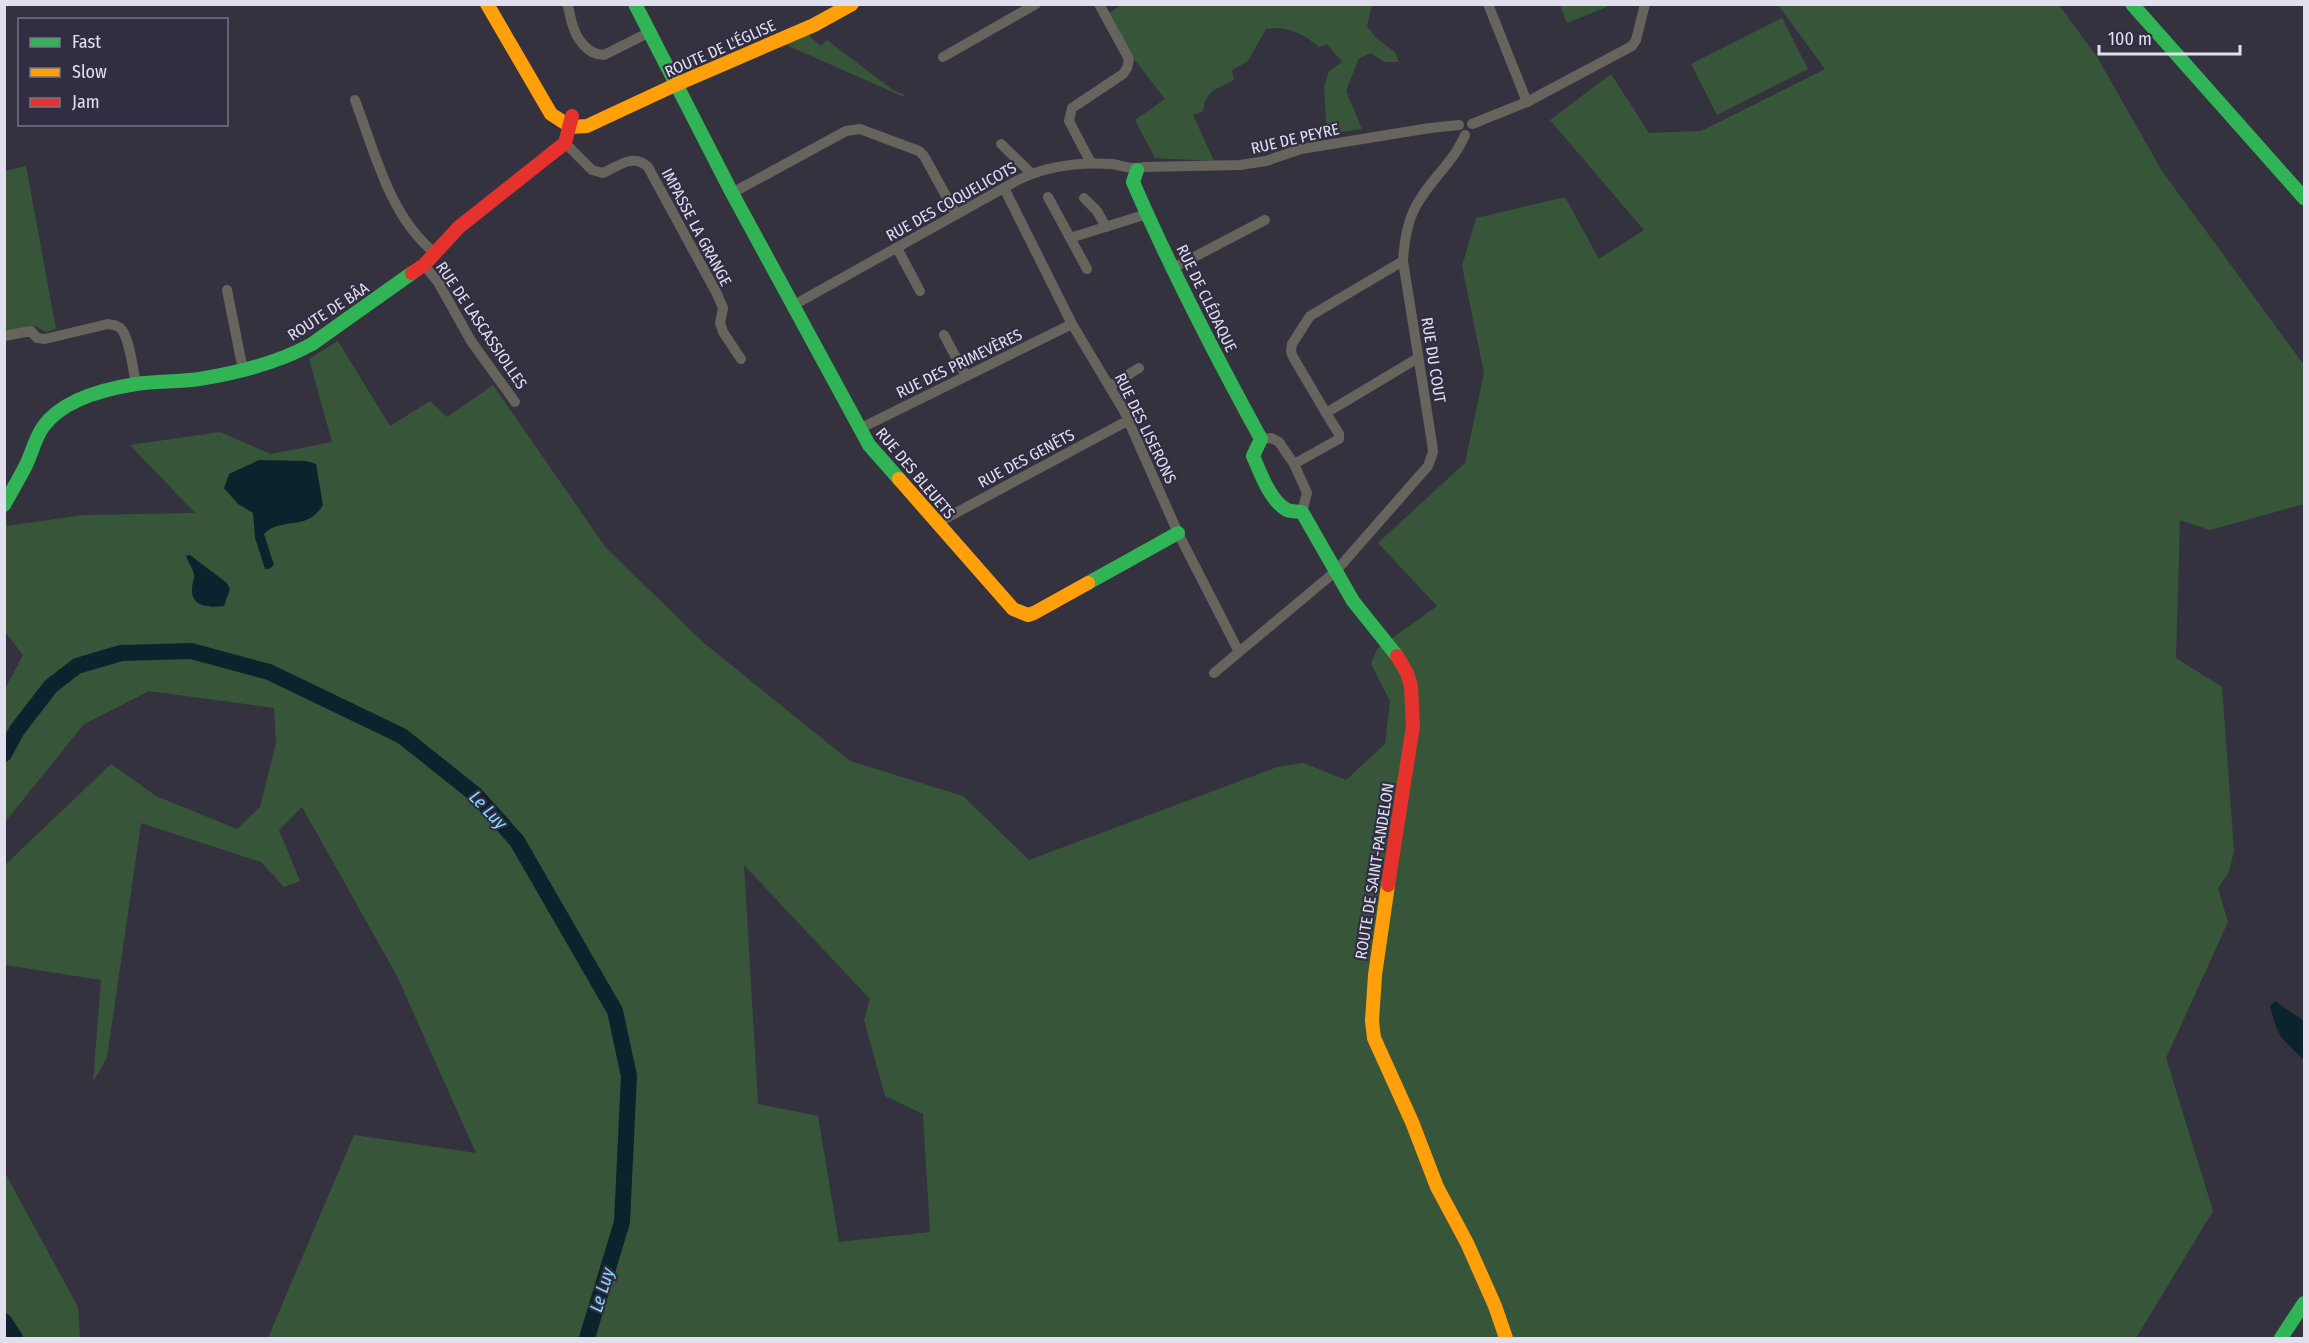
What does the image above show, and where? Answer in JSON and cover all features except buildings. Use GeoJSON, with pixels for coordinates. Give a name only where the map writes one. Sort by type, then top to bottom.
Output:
{"type":"FeatureCollection","features":[{"type":"Feature","properties":{"kind":"street"},"geometry":{"type":"LineString","coordinates":[[423,265],[459,227],[564,143],[571,121],[551,114],[487,4]]}},
{"type":"Feature","properties":{"kind":"street"},"geometry":{"type":"LineString","coordinates":[[567,4],[572,25],[581,42],[588,51],[597,55],[604,55],[650,32]]}},
{"type":"Feature","properties":{"kind":"street","name":"RUE DES BLEUETS"},"geometry":{"type":"LineString","coordinates":[[635,4],[675,85],[859,429],[869,445],[1013,609],[1028,615],[1034,614],[1178,533]]}},
{"type":"Feature","properties":{"kind":"street","name":"ROUTE DE L'ÉGLISE"},"geometry":{"type":"LineString","coordinates":[[571,121],[587,126],[814,25],[852,4]]}},
{"type":"Feature","properties":{"kind":"street"},"geometry":{"type":"LineString","coordinates":[[943,57],[1036,4]]}},
{"type":"Feature","properties":{"kind":"street"},"geometry":{"type":"LineString","coordinates":[[1091,164],[1069,121],[1072,108],[1123,74],[1129,59],[1099,4]]}},
{"type":"Feature","properties":{"kind":"street"},"geometry":{"type":"LineString","coordinates":[[1488,4],[1527,102]]}},
{"type":"Feature","properties":{"kind":"street","name":"RUE DE PEYRE"},"geometry":{"type":"LineString","coordinates":[[1137,170],[1153,166],[1240,165],[1266,161],[1301,149],[1430,128],[1462,130],[1464,121],[1472,124],[1527,102],[1632,46],[1636,40],[1645,4]]}},
{"type":"Feature","properties":{"kind":"street"},"geometry":{"type":"LineString","coordinates":[[2132,4],[2304,198]]}},
{"type":"Feature","properties":{"kind":"street"},"geometry":{"type":"LineString","coordinates":[[355,100],[399,210],[408,224],[435,253]]}},
{"type":"Feature","properties":{"kind":"street"},"geometry":{"type":"LineString","coordinates":[[732,193],[846,131],[860,129],[919,151],[956,214]]}},
{"type":"Feature","properties":{"kind":"street","name":"RUE DU COUT"},"geometry":{"type":"LineString","coordinates":[[1336,572],[1432,460],[1432,443],[1403,261],[1412,213],[1458,149],[1462,130]]}},
{"type":"Feature","properties":{"kind":"street","name":"IMPASSE LA GRANGE"},"geometry":{"type":"LineString","coordinates":[[564,143],[592,170],[603,173],[634,159],[643,161],[648,167],[717,294],[723,308],[720,323],[723,332],[741,359]]}},
{"type":"Feature","properties":{"kind":"street"},"geometry":{"type":"LineString","coordinates":[[1001,144],[1031,173]]}},
{"type":"Feature","properties":{"kind":"street","name":"RUE DES COQUELICOTS"},"geometry":{"type":"LineString","coordinates":[[792,306],[1031,173],[1044,168],[1091,164],[1113,165],[1137,170]]}},
{"type":"Feature","properties":{"kind":"street","name":"RUE DE CLÉDAQUE"},"geometry":{"type":"LineString","coordinates":[[1137,170],[1133,182],[1147,214],[1217,358],[1261,439]]}},
{"type":"Feature","properties":{"kind":"street","name":"RUE DES LISERONS"},"geometry":{"type":"LineString","coordinates":[[1004,188],[1072,324],[1129,420],[1178,533],[1239,652]]}},
{"type":"Feature","properties":{"kind":"street"},"geometry":{"type":"LineString","coordinates":[[1048,197],[1087,269]]}},
{"type":"Feature","properties":{"kind":"street"},"geometry":{"type":"LineString","coordinates":[[1084,198],[1097,211],[1106,227]]}},
{"type":"Feature","properties":{"kind":"street"},"geometry":{"type":"LineString","coordinates":[[1070,238],[1147,214]]}},
{"type":"Feature","properties":{"kind":"street"},"geometry":{"type":"LineString","coordinates":[[1173,268],[1266,220]]}},
{"type":"Feature","properties":{"kind":"street"},"geometry":{"type":"LineString","coordinates":[[897,248],[920,291]]}},
{"type":"Feature","properties":{"kind":"street"},"geometry":{"type":"LineString","coordinates":[[1294,464],[1340,439],[1293,357],[1292,345],[1310,316],[1403,261]]}},
{"type":"Feature","properties":{"kind":"street","name":"ROUTE DE BÂA"},"geometry":{"type":"LineString","coordinates":[[4,505],[26,465],[42,428],[57,412],[83,399],[136,384],[198,379],[278,360],[312,344],[423,265]]}},
{"type":"Feature","properties":{"kind":"street","name":"RUE DE LASCASSIOLLES"},"geometry":{"type":"LineString","coordinates":[[423,265],[438,282],[471,341],[516,402]]}},
{"type":"Feature","properties":{"kind":"street"},"geometry":{"type":"LineString","coordinates":[[227,290],[243,370]]}},
{"type":"Feature","properties":{"kind":"street"},"geometry":{"type":"LineString","coordinates":[[4,336],[31,331],[37,338],[45,339],[108,324],[117,326],[123,331],[126,339],[136,384]]}},
{"type":"Feature","properties":{"kind":"street","name":"RUE DES PRIMEVÈRES"},"geometry":{"type":"LineString","coordinates":[[859,429],[1072,324]]}},
{"type":"Feature","properties":{"kind":"street"},"geometry":{"type":"LineString","coordinates":[[944,335],[966,376]]}},
{"type":"Feature","properties":{"kind":"street"},"geometry":{"type":"LineString","coordinates":[[1326,413],[1418,358]]}},
{"type":"Feature","properties":{"kind":"street"},"geometry":{"type":"LineString","coordinates":[[1110,386],[1139,368]]}},
{"type":"Feature","properties":{"kind":"street","name":"RUE DES GENÊTS"},"geometry":{"type":"LineString","coordinates":[[937,523],[1129,420]]}},
{"type":"Feature","properties":{"kind":"street"},"geometry":{"type":"LineString","coordinates":[[1214,673],[1336,572],[1302,512],[1307,493],[1294,464],[1279,442],[1271,438],[1261,439],[1253,456],[1256,464],[1280,504],[1287,510],[1302,512]]}},
{"type":"Feature","properties":{"kind":"street","name":"ROUTE DE SAINT-PANDELON"},"geometry":{"type":"LineString","coordinates":[[1336,572],[1361,613],[1404,663],[1413,692],[1413,726],[1375,975],[1372,1021],[1374,1038],[1400,1093],[1437,1187],[1467,1243],[1495,1306],[1506,1338]]}},
{"type":"Feature","properties":{"kind":"street"},"geometry":{"type":"LineString","coordinates":[[2281,1338],[2304,1303]]}},
{"type":"Feature","properties":{"kind":"green space"},"geometry":{"type":"Polygon","coordinates":[[[1123,4],[1372,5],[1367,26],[1376,38],[1395,52],[1399,62],[1384,62],[1371,53],[1359,58],[1346,91],[1362,129],[1327,134],[1324,87],[1329,71],[1342,62],[1327,44],[1319,47],[1294,32],[1266,29],[1248,61],[1232,70],[1234,80],[1213,91],[1207,98],[1203,111],[1193,115],[1214,161],[1155,158],[1135,120],[1165,99],[1134,59],[1106,15],[1123,4]]]}},
{"type":"Feature","properties":{"kind":"green space"},"geometry":{"type":"Polygon","coordinates":[[[1560,4],[1612,5],[1567,23],[1560,4]]]}},
{"type":"Feature","properties":{"kind":"green space"},"geometry":{"type":"Polygon","coordinates":[[[1778,5],[2059,5],[2097,57],[2162,171],[2304,365],[2304,504],[2210,530],[2180,520],[2176,658],[2222,687],[2234,851],[2229,872],[2218,888],[2228,922],[2166,1058],[2213,1211],[2136,1338],[268,1338],[354,1135],[476,1153],[397,976],[302,807],[279,830],[300,881],[284,887],[261,862],[141,823],[107,1058],[93,1082],[101,980],[5,965],[5,865],[111,764],[156,796],[237,829],[260,807],[276,743],[274,708],[149,691],[84,724],[5,822],[5,689],[23,655],[5,632],[4,482],[7,526],[84,515],[195,513],[130,445],[220,432],[271,454],[332,442],[309,359],[338,341],[390,426],[430,401],[447,417],[493,385],[606,548],[704,643],[850,761],[963,796],[1029,860],[1277,767],[1303,763],[1346,780],[1385,744],[1390,701],[1371,664],[1377,649],[1437,606],[1378,543],[1465,463],[1484,373],[1462,266],[1476,218],[1565,197],[1599,259],[1644,230],[1550,120],[1611,74],[1649,133],[1701,131],[1825,69],[1778,5]],[[744,865],[758,1104],[818,1116],[839,1242],[930,1232],[923,1114],[885,1096],[864,1020],[870,999],[744,865]]]}},
{"type":"Feature","properties":{"kind":"green space"},"geometry":{"type":"Polygon","coordinates":[[[1782,18],[1808,69],[1717,115],[1691,64],[1782,18]]]}},
{"type":"Feature","properties":{"kind":"green space"},"geometry":{"type":"Polygon","coordinates":[[[808,35],[821,46],[827,40],[893,90],[905,95],[904,97],[784,44],[808,35]]]}},
{"type":"Feature","properties":{"kind":"green space"},"geometry":{"type":"Polygon","coordinates":[[[26,166],[56,329],[46,332],[35,326],[5,331],[5,171],[26,166]]]}},
{"type":"Feature","properties":{"kind":"green space"},"geometry":{"type":"Polygon","coordinates":[[[4,1171],[78,1307],[80,1338],[5,1338],[4,1171]]]}},
{"type":"Feature","properties":{"kind":"water"},"geometry":{"type":"Polygon","coordinates":[[[259,460],[306,461],[316,464],[323,505],[310,518],[279,526],[264,534],[274,565],[269,569],[265,569],[255,538],[253,513],[238,504],[224,488],[229,474],[259,460]]]}},
{"type":"Feature","properties":{"kind":"water"},"geometry":{"type":"Polygon","coordinates":[[[190,555],[227,583],[230,589],[224,606],[202,605],[194,599],[192,588],[194,574],[186,556],[190,555]]]}},
{"type":"Feature","properties":{"kind":"water"},"geometry":{"type":"Polygon","coordinates":[[[2275,1001],[2304,1021],[2304,1060],[2285,1042],[2275,1025],[2270,1006],[2275,1001]]]}},
{"type":"Feature","properties":{"kind":"waterway","name":"Le Luy"},"geometry":{"type":"LineString","coordinates":[[4,754],[17,730],[51,686],[77,666],[121,653],[191,651],[269,672],[402,736],[476,795],[517,841],[615,1011],[629,1076],[622,1222],[587,1338]]}},
{"type":"Feature","properties":{"kind":"waterway","name":"Le Luy"},"geometry":{"type":"LineString","coordinates":[[4,1321],[15,1338]]}},
{"type":"Feature","properties":{"kind":"traffic: fast"},"geometry":{"type":"LineString","coordinates":[[635,4],[732,193],[869,445],[899,479]]}},
{"type":"Feature","properties":{"kind":"traffic: fast"},"geometry":{"type":"LineString","coordinates":[[2132,4],[2304,198]]}},
{"type":"Feature","properties":{"kind":"traffic: fast"},"geometry":{"type":"LineString","coordinates":[[1137,170],[1133,182],[1148,215],[1194,312],[1261,439],[1253,456],[1266,486],[1281,506],[1289,511],[1302,512],[1353,601],[1397,656]]}},
{"type":"Feature","properties":{"kind":"traffic: fast"},"geometry":{"type":"LineString","coordinates":[[4,505],[43,427],[51,418],[72,403],[124,386],[213,377],[285,357],[312,344],[412,273]]}},
{"type":"Feature","properties":{"kind":"traffic: fast"},"geometry":{"type":"LineString","coordinates":[[1088,583],[1178,533]]}},
{"type":"Feature","properties":{"kind":"traffic: fast"},"geometry":{"type":"LineString","coordinates":[[2281,1338],[2304,1303]]}},
{"type":"Feature","properties":{"kind":"traffic: slow"},"geometry":{"type":"LineString","coordinates":[[487,4],[551,114],[571,127],[587,126],[814,25],[852,4]]}},
{"type":"Feature","properties":{"kind":"traffic: slow"},"geometry":{"type":"LineString","coordinates":[[899,479],[1013,609],[1028,615],[1034,613],[1088,583]]}},
{"type":"Feature","properties":{"kind":"traffic: slow"},"geometry":{"type":"LineString","coordinates":[[1388,885],[1375,975],[1372,1021],[1374,1038],[1412,1122],[1437,1187],[1467,1243],[1495,1306],[1506,1338]]}},
{"type":"Feature","properties":{"kind":"traffic: jam"},"geometry":{"type":"LineString","coordinates":[[412,273],[424,265],[459,227],[565,143],[572,116]]}},
{"type":"Feature","properties":{"kind":"traffic: jam"},"geometry":{"type":"LineString","coordinates":[[1388,885],[1413,726],[1411,686],[1407,673],[1397,656]]}}]}
